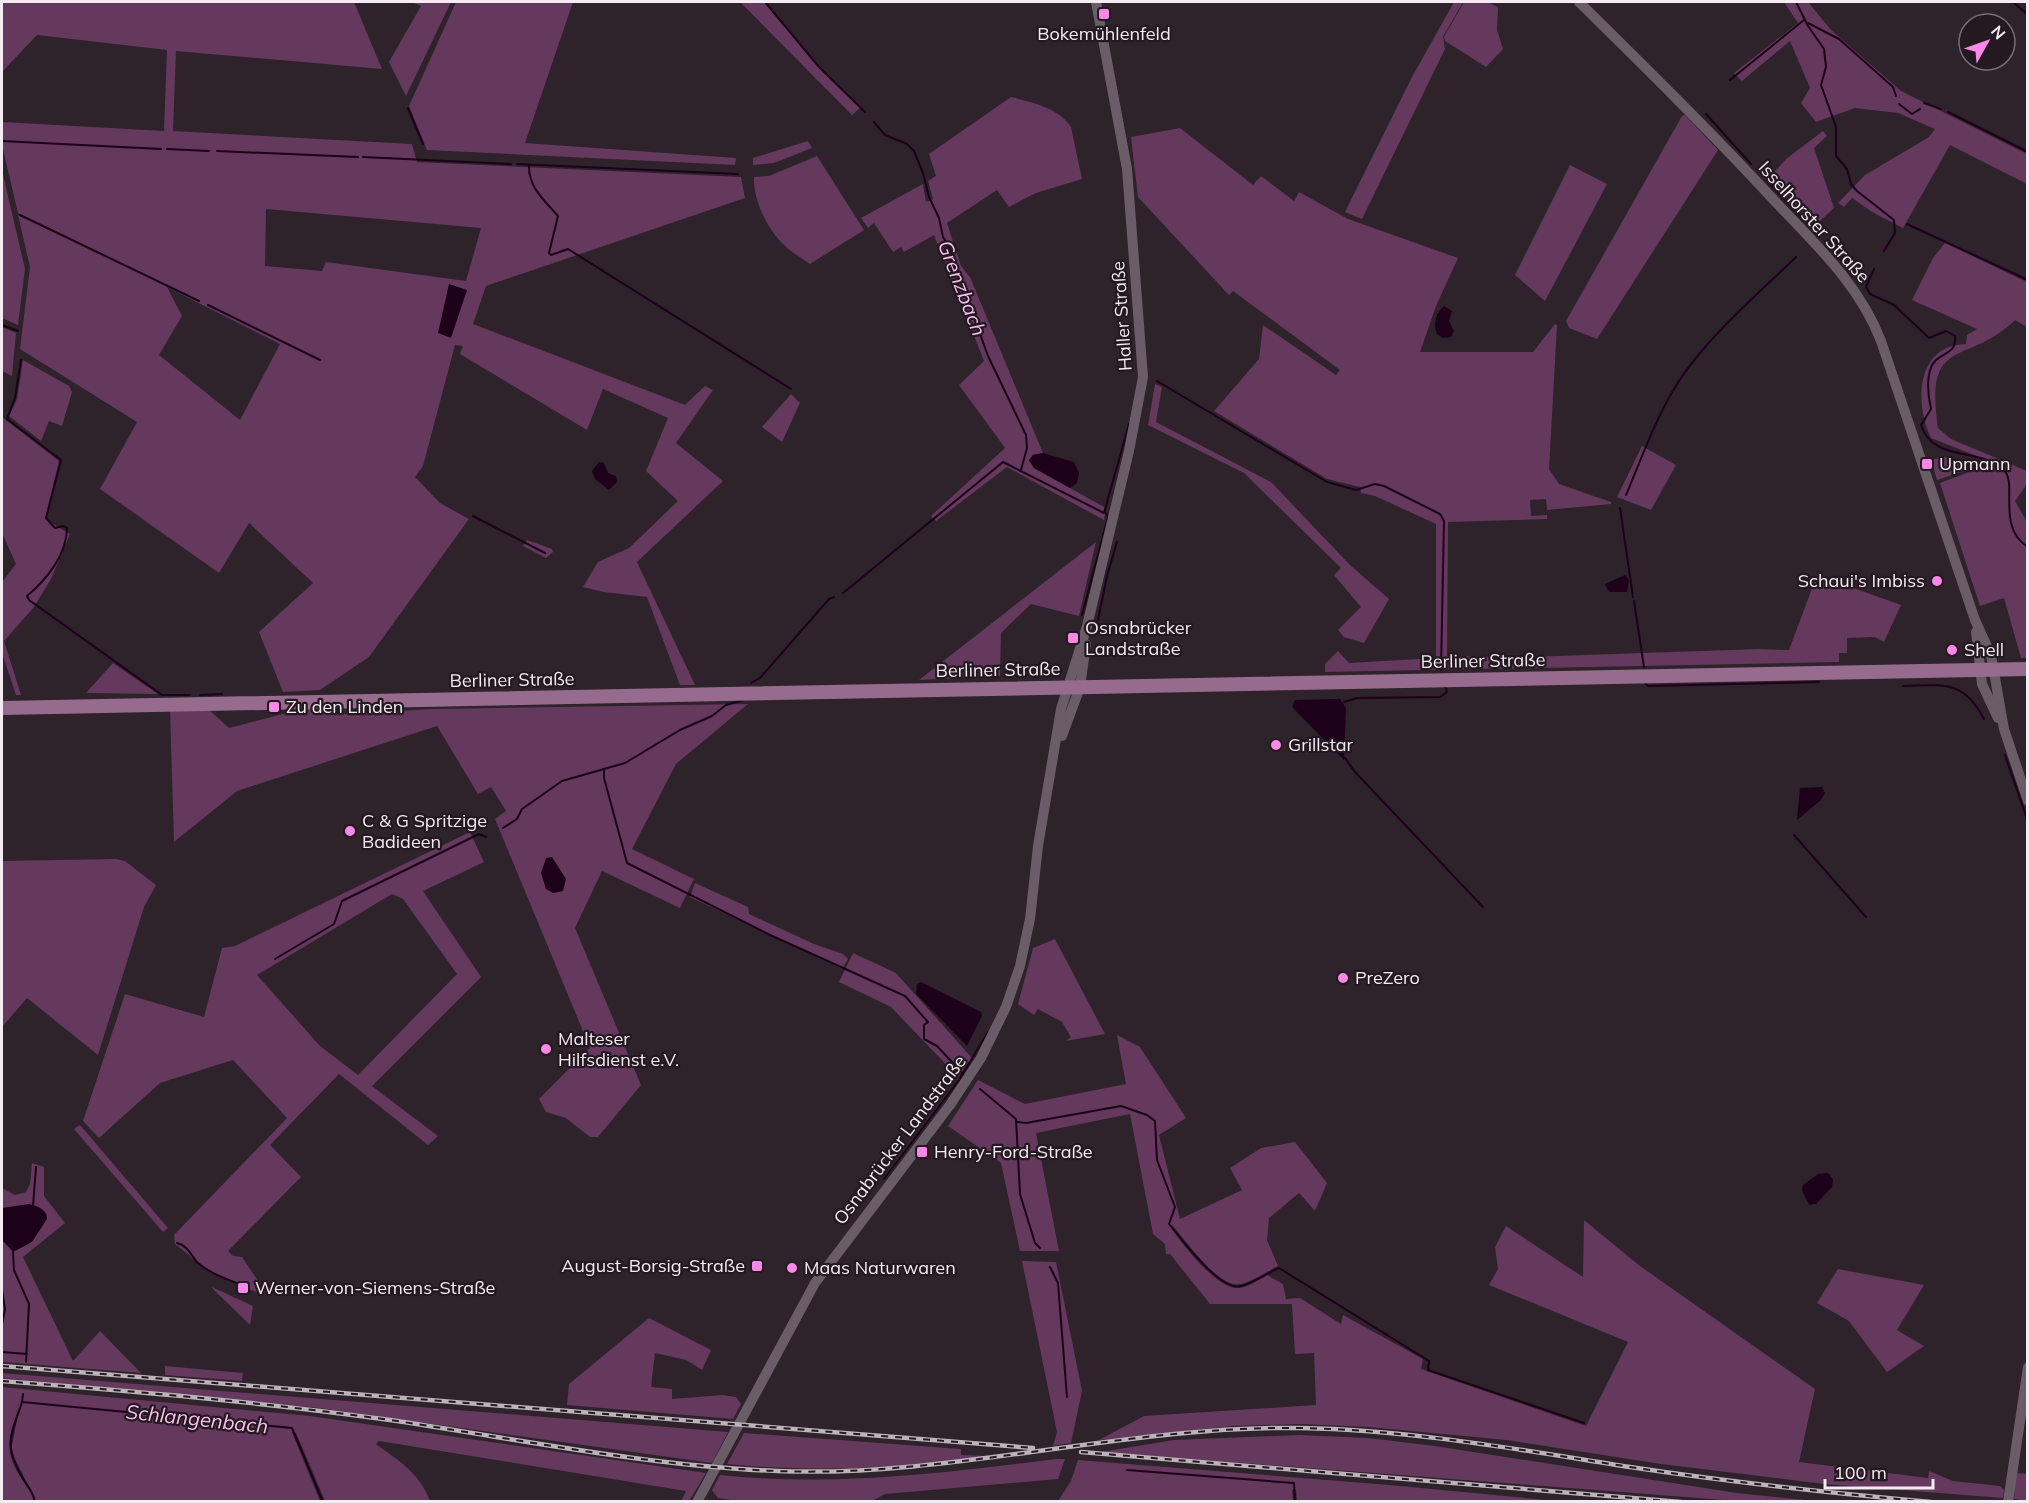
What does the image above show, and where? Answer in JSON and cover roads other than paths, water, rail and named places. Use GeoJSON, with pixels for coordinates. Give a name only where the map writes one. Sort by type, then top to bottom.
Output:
{"type":"FeatureCollection","features":[{"type":"Feature","properties":{"kind":"main road","name":"Berliner Straße"},"geometry":{"type":"LineString","coordinates":[[2,708],[2028,669]]}},
{"type":"Feature","properties":{"kind":"street","name":"Haller Straße"},"geometry":{"type":"LineString","coordinates":[[1073,687],[1130,451],[1143,377],[1127,169],[1096,2]]}},
{"type":"Feature","properties":{"kind":"street","name":"Isselhorster Straße"},"geometry":{"type":"LineString","coordinates":[[1579,2],[1686,107],[1832,262],[1860,296],[1881,341],[1975,620],[1987,669],[1988,699],[2004,729],[2028,801]]}},
{"type":"Feature","properties":{"kind":"street","name":"Osnabrücker Landstraße"},"geometry":{"type":"LineString","coordinates":[[697,1502],[815,1283],[950,1105],[992,1038],[1006,1007],[1020,966],[1030,918],[1051,769],[1073,687]]}},
{"type":"Feature","properties":{"kind":"street"},"geometry":{"type":"LineString","coordinates":[[2008,1502],[2028,1367]]}},
{"type":"Feature","properties":{"kind":"waterway","name":"Grenzbach"},"geometry":{"type":"LineString","coordinates":[[765,2],[819,67],[865,112]]}},
{"type":"Feature","properties":{"kind":"waterway"},"geometry":{"type":"LineString","coordinates":[[1796,2],[1808,26],[1824,49],[1826,67],[1821,85],[1836,127],[1836,156],[1847,169],[1851,184],[1857,191],[1894,220],[1895,233],[1884,251]]}},
{"type":"Feature","properties":{"kind":"waterway"},"geometry":{"type":"LineString","coordinates":[[2013,2],[2028,15]]}},
{"type":"Feature","properties":{"kind":"waterway"},"geometry":{"type":"LineString","coordinates":[[1730,80],[1804,20]]}},
{"type":"Feature","properties":{"kind":"waterway"},"geometry":{"type":"LineString","coordinates":[[1808,23],[1839,39],[1893,87],[1896,96]]}},
{"type":"Feature","properties":{"kind":"waterway"},"geometry":{"type":"LineString","coordinates":[[1924,103],[1941,109]]}},
{"type":"Feature","properties":{"kind":"waterway"},"geometry":{"type":"LineString","coordinates":[[1899,104],[1912,114],[1920,109]]}},
{"type":"Feature","properties":{"kind":"waterway"},"geometry":{"type":"LineString","coordinates":[[408,108],[423,144]]}},
{"type":"Feature","properties":{"kind":"waterway"},"geometry":{"type":"LineString","coordinates":[[1948,112],[2028,152]]}},
{"type":"Feature","properties":{"kind":"waterway"},"geometry":{"type":"LineString","coordinates":[[1706,114],[1751,164]]}},
{"type":"Feature","properties":{"kind":"waterway","name":"Grenzbach"},"geometry":{"type":"LineString","coordinates":[[874,122],[885,135],[907,144],[914,151],[929,197],[939,218],[943,237],[948,245],[988,356],[1026,435],[1027,448],[1021,470]]}},
{"type":"Feature","properties":{"kind":"waterway"},"geometry":{"type":"LineString","coordinates":[[2,141],[161,149]]}},
{"type":"Feature","properties":{"kind":"waterway"},"geometry":{"type":"LineString","coordinates":[[167,149],[209,151]]}},
{"type":"Feature","properties":{"kind":"waterway"},"geometry":{"type":"LineString","coordinates":[[217,151],[358,157]]}},
{"type":"Feature","properties":{"kind":"waterway"},"geometry":{"type":"LineString","coordinates":[[363,157],[511,164]]}},
{"type":"Feature","properties":{"kind":"waterway"},"geometry":{"type":"LineString","coordinates":[[517,164],[738,174]]}},
{"type":"Feature","properties":{"kind":"waterway"},"geometry":{"type":"LineString","coordinates":[[529,165],[534,187],[558,216],[549,253],[551,255],[568,249],[791,389]]}},
{"type":"Feature","properties":{"kind":"waterway"},"geometry":{"type":"LineString","coordinates":[[1767,181],[1813,229]]}},
{"type":"Feature","properties":{"kind":"waterway"},"geometry":{"type":"LineString","coordinates":[[20,215],[199,301]]}},
{"type":"Feature","properties":{"kind":"waterway"},"geometry":{"type":"LineString","coordinates":[[1907,224],[2028,280]]}},
{"type":"Feature","properties":{"kind":"waterway"},"geometry":{"type":"LineString","coordinates":[[1626,495],[1658,418],[1683,375],[1722,328],[1796,257]]}},
{"type":"Feature","properties":{"kind":"waterway"},"geometry":{"type":"LineString","coordinates":[[1874,269],[1866,287],[1870,294],[1894,305],[1929,338],[1946,331],[1955,336],[1952,349],[1935,361],[1930,371],[1928,384],[1931,409],[1921,425],[1927,437],[1936,445],[1946,450],[1994,463],[2004,470],[2008,477],[2010,518],[2013,528],[2018,539],[2028,547]]}},
{"type":"Feature","properties":{"kind":"waterway"},"geometry":{"type":"LineString","coordinates":[[208,305],[320,360]]}},
{"type":"Feature","properties":{"kind":"waterway"},"geometry":{"type":"LineString","coordinates":[[2,325],[18,331]]}},
{"type":"Feature","properties":{"kind":"waterway"},"geometry":{"type":"LineString","coordinates":[[21,360],[15,398],[7,419],[61,460],[46,518],[55,528],[63,526],[67,528],[59,557],[48,575],[27,596],[29,600],[162,695],[189,695]]}},
{"type":"Feature","properties":{"kind":"waterway"},"geometry":{"type":"LineString","coordinates":[[1157,381],[1327,482],[1356,490],[1375,484],[1384,486],[1440,514],[1444,521],[1441,670]]}},
{"type":"Feature","properties":{"kind":"waterway"},"geometry":{"type":"LineString","coordinates":[[843,593],[1003,462],[1104,513],[1129,424]]}},
{"type":"Feature","properties":{"kind":"waterway"},"geometry":{"type":"LineString","coordinates":[[1620,508],[1633,597]]}},
{"type":"Feature","properties":{"kind":"waterway"},"geometry":{"type":"LineString","coordinates":[[1082,615],[1108,517],[1105,512]]}},
{"type":"Feature","properties":{"kind":"waterway"},"geometry":{"type":"LineString","coordinates":[[473,516],[545,553]]}},
{"type":"Feature","properties":{"kind":"waterway"},"geometry":{"type":"LineString","coordinates":[[1098,620],[1117,542]]}},
{"type":"Feature","properties":{"kind":"waterway"},"geometry":{"type":"LineString","coordinates":[[751,683],[760,678],[829,599],[834,597]]}},
{"type":"Feature","properties":{"kind":"waterway"},"geometry":{"type":"LineString","coordinates":[[1634,601],[1644,667]]}},
{"type":"Feature","properties":{"kind":"waterway"},"geometry":{"type":"LineString","coordinates":[[1645,683],[1648,686],[1819,682]]}},
{"type":"Feature","properties":{"kind":"waterway"},"geometry":{"type":"LineString","coordinates":[[1344,702],[1357,698],[1440,697],[1447,692],[1445,686]]}},
{"type":"Feature","properties":{"kind":"waterway"},"geometry":{"type":"LineString","coordinates":[[1903,686],[1951,687],[1968,697],[1984,719]]}},
{"type":"Feature","properties":{"kind":"waterway"},"geometry":{"type":"LineString","coordinates":[[200,695],[222,694]]}},
{"type":"Feature","properties":{"kind":"waterway"},"geometry":{"type":"LineString","coordinates":[[503,828],[517,819],[522,809],[562,781],[625,763],[680,730],[712,716],[726,705],[744,700]]}},
{"type":"Feature","properties":{"kind":"waterway"},"geometry":{"type":"LineString","coordinates":[[2005,755],[2028,822]]}},
{"type":"Feature","properties":{"kind":"waterway"},"geometry":{"type":"LineString","coordinates":[[1345,758],[1355,772],[1483,907]]}},
{"type":"Feature","properties":{"kind":"waterway"},"geometry":{"type":"LineString","coordinates":[[604,771],[627,863],[768,934],[905,996],[928,1022],[924,1025],[924,1039],[937,1046],[964,1075]]}},
{"type":"Feature","properties":{"kind":"waterway"},"geometry":{"type":"LineString","coordinates":[[275,959],[334,924],[342,901],[479,834],[486,837]]}},
{"type":"Feature","properties":{"kind":"waterway"},"geometry":{"type":"LineString","coordinates":[[1794,835],[1866,917]]}},
{"type":"Feature","properties":{"kind":"waterway"},"geometry":{"type":"LineString","coordinates":[[884,1179],[959,1080],[988,1032]]}},
{"type":"Feature","properties":{"kind":"waterway"},"geometry":{"type":"LineString","coordinates":[[980,1089],[1016,1119],[1020,1194],[1035,1243],[1040,1248]]}},
{"type":"Feature","properties":{"kind":"waterway"},"geometry":{"type":"LineString","coordinates":[[1017,1122],[1026,1123],[1121,1106],[1147,1115],[1155,1121],[1157,1160],[1175,1207],[1169,1224],[1202,1263],[1223,1281],[1233,1286],[1241,1286],[1279,1268],[1429,1361],[1428,1370],[1584,1423]]}},
{"type":"Feature","properties":{"kind":"waterway","name":"Schlangenbach"},"geometry":{"type":"LineString","coordinates":[[33,1206],[36,1167]]}},
{"type":"Feature","properties":{"kind":"waterway"},"geometry":{"type":"LineString","coordinates":[[177,1243],[186,1248],[197,1262],[209,1271],[249,1288]]}},
{"type":"Feature","properties":{"kind":"waterway","name":"Schlangenbach"},"geometry":{"type":"LineString","coordinates":[[13,1252],[14,1270],[29,1304],[26,1362]]}},
{"type":"Feature","properties":{"kind":"waterway"},"geometry":{"type":"LineString","coordinates":[[1050,1267],[1058,1283],[1067,1397]]}},
{"type":"Feature","properties":{"kind":"waterway","name":"Schlangenbach"},"geometry":{"type":"LineString","coordinates":[[2,1290],[5,1309],[2,1324]]}},
{"type":"Feature","properties":{"kind":"waterway","name":"Schlangenbach"},"geometry":{"type":"LineString","coordinates":[[2,1352],[27,1354]]}},
{"type":"Feature","properties":{"kind":"waterway","name":"Schlangenbach"},"geometry":{"type":"LineString","coordinates":[[23,1394],[22,1402],[292,1428],[323,1502]]}},
{"type":"Feature","properties":{"kind":"waterway","name":"Schlangenbach"},"geometry":{"type":"LineString","coordinates":[[22,1402],[12,1432],[12,1456],[35,1502]]}},
{"type":"Feature","properties":{"kind":"waterway"},"geometry":{"type":"LineString","coordinates":[[1127,1470],[1294,1483],[1295,1502]]}},
{"type":"Feature","properties":{"kind":"railway"},"geometry":{"type":"LineString","coordinates":[[2,1366],[1033,1448]]}},
{"type":"Feature","properties":{"kind":"railway"},"geometry":{"type":"LineString","coordinates":[[2,1381],[293,1408],[390,1420],[631,1458],[728,1468],[843,1471],[908,1467],[1170,1434],[1235,1429],[1301,1428],[1425,1437],[1705,1478],[1931,1502]]}},
{"type":"Feature","properties":{"kind":"railway"},"geometry":{"type":"LineString","coordinates":[[1081,1452],[1681,1502]]}},
{"type":"Feature","properties":{"kind":"place","name":"Bokemühlenfeld"},"geometry":{"type":"Point","coordinates":[1104,14]}},
{"type":"Feature","properties":{"kind":"place","name":"Upmann"},"geometry":{"type":"Point","coordinates":[1927,464]}},
{"type":"Feature","properties":{"kind":"place","name":"Schaui's Imbiss"},"geometry":{"type":"Point","coordinates":[1937,581]}},
{"type":"Feature","properties":{"kind":"place","name":"Osnabrücker Landstraße"},"geometry":{"type":"Point","coordinates":[1073,638]}},
{"type":"Feature","properties":{"kind":"place","name":"Shell"},"geometry":{"type":"Point","coordinates":[1952,650]}},
{"type":"Feature","properties":{"kind":"place","name":"Zu den Linden"},"geometry":{"type":"Point","coordinates":[274,707]}},
{"type":"Feature","properties":{"kind":"place","name":"Grillstar"},"geometry":{"type":"Point","coordinates":[1276,745]}},
{"type":"Feature","properties":{"kind":"place","name":"C & G Spritzige Badideen"},"geometry":{"type":"Point","coordinates":[350,831]}},
{"type":"Feature","properties":{"kind":"place","name":"PreZero"},"geometry":{"type":"Point","coordinates":[1343,978]}},
{"type":"Feature","properties":{"kind":"place","name":"Malteser Hilfsdienst e.V."},"geometry":{"type":"Point","coordinates":[546,1049]}},
{"type":"Feature","properties":{"kind":"place","name":"Henry-Ford-Straße"},"geometry":{"type":"Point","coordinates":[922,1152]}},
{"type":"Feature","properties":{"kind":"place","name":"August-Borsig-Straße"},"geometry":{"type":"Point","coordinates":[757,1266]}},
{"type":"Feature","properties":{"kind":"place","name":"Maas Naturwaren"},"geometry":{"type":"Point","coordinates":[792,1268]}},
{"type":"Feature","properties":{"kind":"place","name":"Werner-von-Siemens-Straße"},"geometry":{"type":"Point","coordinates":[243,1288]}}]}
